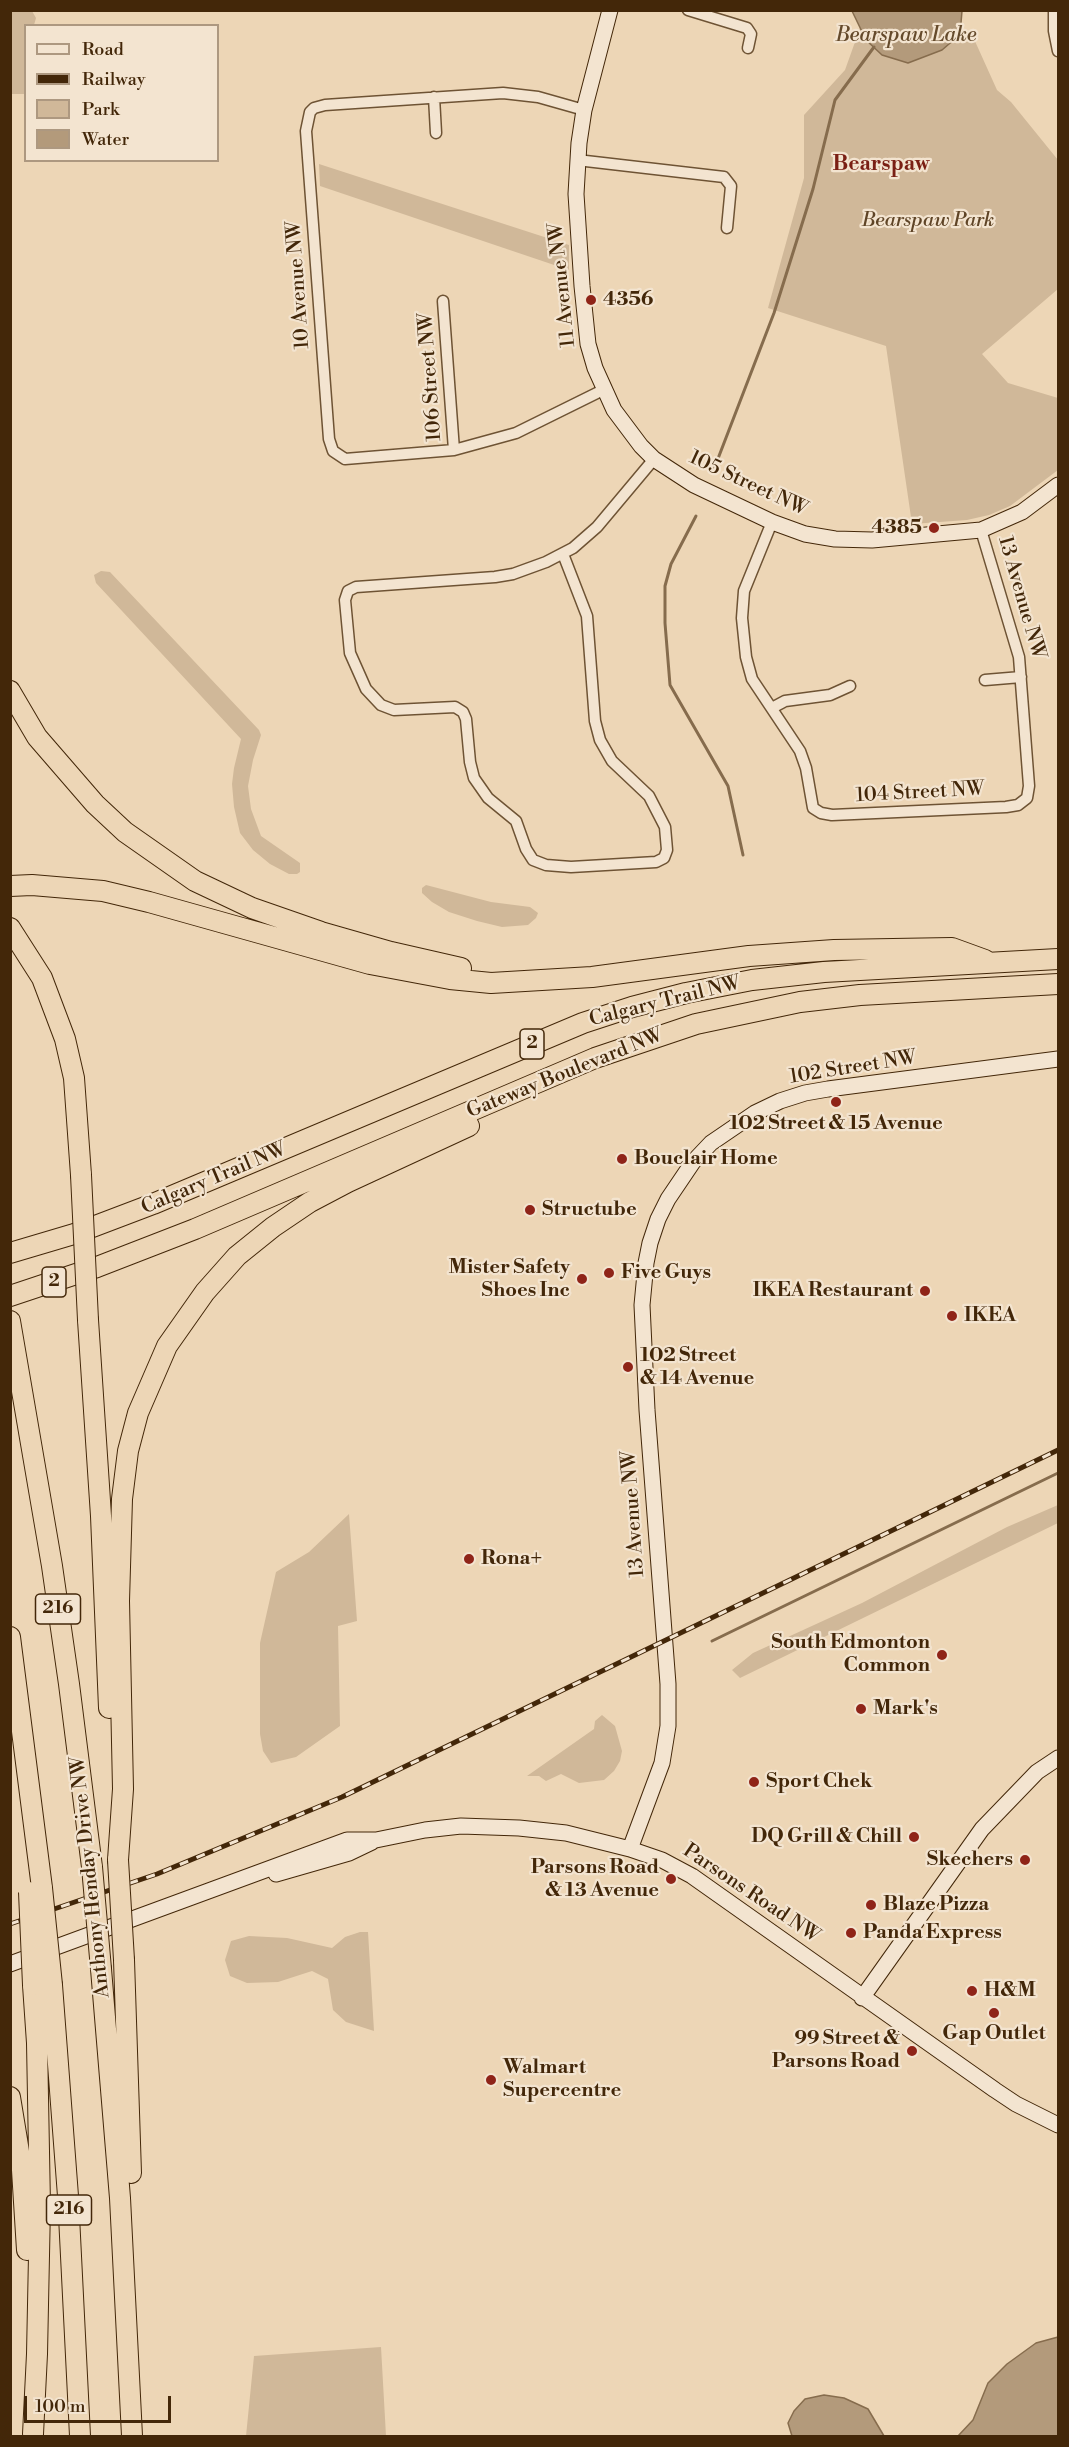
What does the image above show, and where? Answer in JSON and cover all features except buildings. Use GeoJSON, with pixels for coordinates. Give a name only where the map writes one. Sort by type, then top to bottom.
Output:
{"type":"FeatureCollection","features":[{"type":"Feature","properties":{"kind":"highway"},"geometry":{"type":"LineString","coordinates":[[10,691],[37,737],[95,804],[125,832],[203,885],[252,908],[341,938],[449,965],[536,981]]}},
{"type":"Feature","properties":{"kind":"highway"},"geometry":{"type":"LineString","coordinates":[[10,886],[32,885],[102,891],[370,964],[450,979],[491,983],[623,973],[749,956],[834,950],[952,948],[993,963]]}},
{"type":"Feature","properties":{"kind":"highway"},"geometry":{"type":"LineString","coordinates":[[10,928],[22,943],[42,978],[66,1039],[74,1078],[124,1960],[133,2242],[128,2353]]}},
{"type":"Feature","properties":{"kind":"highway","name":"Calgary Trail NW"},"geometry":{"type":"LineString","coordinates":[[10,1252],[96,1227],[583,1023],[632,1007],[752,980],[824,972],[1059,959]]}},
{"type":"Feature","properties":{"kind":"highway","name":"Gateway Boulevard NW"},"geometry":{"type":"LineString","coordinates":[[10,1296],[97,1267],[195,1228],[595,1058],[696,1024],[800,1002],[860,995],[1059,984]]}},
{"type":"Feature","properties":{"kind":"highway"},"geometry":{"type":"LineString","coordinates":[[118,1860],[123,1789],[119,1601],[122,1499],[128,1451],[138,1413],[167,1346],[198,1301],[237,1256],[310,1202],[565,1081],[595,1058]]}},
{"type":"Feature","properties":{"kind":"highway"},"geometry":{"type":"LineString","coordinates":[[10,1307],[59,1292],[113,1271],[195,1228]]}},
{"type":"Feature","properties":{"kind":"highway","name":"Anthony Henday Drive NW"},"geometry":{"type":"LineString","coordinates":[[10,1321],[67,1672],[92,1867],[120,2198],[132,2436]]}},
{"type":"Feature","properties":{"kind":"highway","name":"216"},"geometry":{"type":"LineString","coordinates":[[10,1637],[18,1692],[43,1985],[69,2207],[80,2436]]}},
{"type":"Feature","properties":{"kind":"highway"},"geometry":{"type":"LineString","coordinates":[[33,2435],[40,2206],[37,2043],[43,1985]]}},
{"type":"Feature","properties":{"kind":"highway"},"geometry":{"type":"LineString","coordinates":[[10,2097],[22,2170],[33,2435]]}},
{"type":"Feature","properties":{"kind":"street","name":"11 Avenue NW"},"geometry":{"type":"LineString","coordinates":[[610,10],[584,110],[577,160],[577,206],[585,323],[588,344],[603,390],[628,431],[654,459]]}},
{"type":"Feature","properties":{"kind":"street"},"geometry":{"type":"LineString","coordinates":[[688,10],[747,28],[751,34],[748,48]]}},
{"type":"Feature","properties":{"kind":"street"},"geometry":{"type":"LineString","coordinates":[[1053,15],[1059,51]]}},
{"type":"Feature","properties":{"kind":"street"},"geometry":{"type":"LineString","coordinates":[[436,133],[434,97],[512,93],[538,97],[584,110]]}},
{"type":"Feature","properties":{"kind":"street","name":"10 Avenue NW"},"geometry":{"type":"LineString","coordinates":[[336,454],[329,439],[327,416],[306,131],[310,112],[314,108],[325,105],[434,97]]}},
{"type":"Feature","properties":{"kind":"street"},"geometry":{"type":"LineString","coordinates":[[577,160],[724,177],[731,186],[727,228]]}},
{"type":"Feature","properties":{"kind":"street","name":"106 Street NW"},"geometry":{"type":"LineString","coordinates":[[443,301],[454,450]]}},
{"type":"Feature","properties":{"kind":"street","name":"106 Street NW"},"geometry":{"type":"LineString","coordinates":[[336,454],[345,459],[351,459],[454,450],[516,433],[603,390]]}},
{"type":"Feature","properties":{"kind":"street"},"geometry":{"type":"LineString","coordinates":[[563,554],[587,616],[595,721],[600,740],[612,761],[649,796],[662,816],[668,843],[663,858],[650,864],[571,867],[546,865],[533,860],[526,849],[516,821],[488,798],[474,777],[470,762],[466,719],[462,712],[454,707],[394,710],[381,705],[366,689],[353,663],[348,642],[345,600],[348,591],[361,586],[504,576],[528,569],[563,554],[597,527],[654,459]]}},
{"type":"Feature","properties":{"kind":"street","name":"105 Street NW"},"geometry":{"type":"LineString","coordinates":[[654,459],[694,485],[772,522],[805,534],[849,540],[981,530],[1022,512],[1059,485]]}},
{"type":"Feature","properties":{"kind":"street"},"geometry":{"type":"LineString","coordinates":[[772,522],[747,581],[742,618],[748,666],[752,679],[772,708],[785,701],[831,695],[850,686]]}},
{"type":"Feature","properties":{"kind":"street","name":"13 Avenue NW"},"geometry":{"type":"LineString","coordinates":[[981,530],[1014,635],[1021,677],[1029,786],[1024,801]]}},
{"type":"Feature","properties":{"kind":"street","name":"13 Avenue NW"},"geometry":{"type":"LineString","coordinates":[[985,680],[1021,677]]}},
{"type":"Feature","properties":{"kind":"street","name":"104 Street NW"},"geometry":{"type":"LineString","coordinates":[[772,708],[800,751],[806,768],[811,802],[817,811],[825,815],[1006,807],[1024,801]]}},
{"type":"Feature","properties":{"kind":"street","name":"102 Street NW"},"geometry":{"type":"LineString","coordinates":[[680,1178],[702,1152],[734,1126],[755,1113],[805,1093],[1059,1059]]}},
{"type":"Feature","properties":{"kind":"street","name":"13 Avenue NW"},"geometry":{"type":"LineString","coordinates":[[630,1849],[662,1763],[668,1713],[646,1389],[642,1289],[646,1263],[658,1220],[680,1178]]}},
{"type":"Feature","properties":{"kind":"street"},"geometry":{"type":"LineString","coordinates":[[862,1998],[982,1829],[1037,1772],[1059,1758]]}},
{"type":"Feature","properties":{"kind":"street","name":"Parsons Road NW"},"geometry":{"type":"LineString","coordinates":[[10,1964],[215,1888],[315,1865],[376,1840],[425,1830],[485,1826],[566,1833],[630,1849],[662,1860],[692,1876],[862,1998],[1016,2104],[1059,2125]]}},
{"type":"Feature","properties":{"kind":"green space"},"geometry":{"type":"Polygon","coordinates":[[[11,10],[32,11],[36,18],[34,24],[24,24],[24,94],[11,94],[11,10]]]}},
{"type":"Feature","properties":{"kind":"green space","name":"Bearspaw Park"},"geometry":{"type":"Polygon","coordinates":[[[860,28],[974,39],[997,90],[1011,102],[1058,160],[1058,289],[982,354],[1008,383],[1058,398],[1058,470],[1010,506],[989,515],[967,520],[912,524],[886,346],[768,308],[804,178],[804,115],[845,70],[860,28]]]}},
{"type":"Feature","properties":{"kind":"green space"},"geometry":{"type":"Polygon","coordinates":[[[319,164],[569,245],[569,270],[320,186],[319,164]]]}},
{"type":"Feature","properties":{"kind":"green space"},"geometry":{"type":"Polygon","coordinates":[[[101,571],[110,572],[259,730],[261,735],[248,786],[251,809],[261,836],[300,863],[300,872],[297,874],[289,874],[270,864],[253,850],[240,833],[232,784],[241,739],[96,583],[94,575],[101,571]]]}},
{"type":"Feature","properties":{"kind":"green space"},"geometry":{"type":"Polygon","coordinates":[[[426,885],[491,902],[530,907],[538,913],[528,925],[502,927],[477,921],[449,912],[432,902],[422,893],[422,888],[426,885]]]}},
{"type":"Feature","properties":{"kind":"green space"},"geometry":{"type":"Polygon","coordinates":[[[1058,1505],[1058,1523],[740,1678],[732,1670],[753,1653],[862,1603],[1007,1527],[1058,1505]]]}},
{"type":"Feature","properties":{"kind":"green space"},"geometry":{"type":"Polygon","coordinates":[[[349,1514],[357,1621],[338,1626],[340,1726],[296,1757],[271,1763],[263,1751],[260,1734],[260,1643],[276,1572],[309,1552],[349,1514]]]}},
{"type":"Feature","properties":{"kind":"green space"},"geometry":{"type":"Polygon","coordinates":[[[602,1715],[615,1726],[622,1751],[620,1761],[614,1771],[604,1780],[579,1783],[561,1774],[546,1781],[539,1776],[527,1776],[594,1729],[595,1721],[602,1715]]]}},
{"type":"Feature","properties":{"kind":"green space"},"geometry":{"type":"Polygon","coordinates":[[[368,1932],[374,2031],[346,2022],[333,2010],[328,1979],[312,1971],[278,1982],[247,1983],[230,1976],[225,1960],[231,1941],[249,1936],[287,1938],[332,1948],[345,1937],[368,1932]]]}},
{"type":"Feature","properties":{"kind":"green space"},"geometry":{"type":"Polygon","coordinates":[[[381,2347],[386,2436],[246,2436],[254,2356],[381,2347]]]}},
{"type":"Feature","properties":{"kind":"water","name":"Bearspaw Lake"},"geometry":{"type":"Polygon","coordinates":[[[852,11],[962,11],[956,38],[942,50],[908,63],[882,55],[866,40],[852,11]]]}},
{"type":"Feature","properties":{"kind":"water"},"geometry":{"type":"Polygon","coordinates":[[[1058,2337],[1058,2436],[958,2436],[973,2420],[988,2383],[1007,2364],[1036,2343],[1058,2337]]]}},
{"type":"Feature","properties":{"kind":"water"},"geometry":{"type":"Polygon","coordinates":[[[824,2395],[844,2398],[868,2409],[884,2436],[792,2436],[788,2423],[794,2411],[805,2399],[824,2395]]]}},
{"type":"Feature","properties":{"kind":"waterway"},"geometry":{"type":"LineString","coordinates":[[714,469],[774,313],[813,189],[835,100],[874,47]]}},
{"type":"Feature","properties":{"kind":"waterway"},"geometry":{"type":"LineString","coordinates":[[696,516],[671,564],[665,586],[665,623],[670,685],[728,786],[743,855]]}},
{"type":"Feature","properties":{"kind":"waterway"},"geometry":{"type":"LineString","coordinates":[[712,1641],[1058,1473]]}},
{"type":"Feature","properties":{"kind":"railway"},"geometry":{"type":"LineString","coordinates":[[10,1924],[157,1874],[342,1797],[1058,1450]]}},
{"type":"Feature","properties":{"kind":"place","name":"4356"},"geometry":{"type":"Point","coordinates":[591,300]}},
{"type":"Feature","properties":{"kind":"place","name":"4385"},"geometry":{"type":"Point","coordinates":[934,528]}},
{"type":"Feature","properties":{"kind":"place","name":"102 Street & 15 Avenue"},"geometry":{"type":"Point","coordinates":[836,1102]}},
{"type":"Feature","properties":{"kind":"place","name":"Bouclair Home"},"geometry":{"type":"Point","coordinates":[622,1159]}},
{"type":"Feature","properties":{"kind":"place","name":"Structube"},"geometry":{"type":"Point","coordinates":[530,1210]}},
{"type":"Feature","properties":{"kind":"place","name":"Five Guys"},"geometry":{"type":"Point","coordinates":[609,1273]}},
{"type":"Feature","properties":{"kind":"place","name":"Mister Safety Shoes Inc"},"geometry":{"type":"Point","coordinates":[582,1279]}},
{"type":"Feature","properties":{"kind":"place","name":"IKEA Restaurant"},"geometry":{"type":"Point","coordinates":[925,1291]}},
{"type":"Feature","properties":{"kind":"place","name":"IKEA"},"geometry":{"type":"Point","coordinates":[952,1316]}},
{"type":"Feature","properties":{"kind":"place","name":"102 Street & 14 Avenue"},"geometry":{"type":"Point","coordinates":[628,1367]}},
{"type":"Feature","properties":{"kind":"place","name":"Rona+"},"geometry":{"type":"Point","coordinates":[469,1559]}},
{"type":"Feature","properties":{"kind":"place","name":"South Edmonton Common"},"geometry":{"type":"Point","coordinates":[942,1655]}},
{"type":"Feature","properties":{"kind":"place","name":"Mark's"},"geometry":{"type":"Point","coordinates":[861,1709]}},
{"type":"Feature","properties":{"kind":"place","name":"Sport Chek"},"geometry":{"type":"Point","coordinates":[754,1782]}},
{"type":"Feature","properties":{"kind":"place","name":"DQ Grill & Chill"},"geometry":{"type":"Point","coordinates":[914,1837]}},
{"type":"Feature","properties":{"kind":"place","name":"Skechers"},"geometry":{"type":"Point","coordinates":[1025,1860]}},
{"type":"Feature","properties":{"kind":"place","name":"Parsons Road & 13 Avenue"},"geometry":{"type":"Point","coordinates":[671,1879]}},
{"type":"Feature","properties":{"kind":"place","name":"Blaze Pizza"},"geometry":{"type":"Point","coordinates":[871,1905]}},
{"type":"Feature","properties":{"kind":"place","name":"Panda Express"},"geometry":{"type":"Point","coordinates":[851,1933]}},
{"type":"Feature","properties":{"kind":"place","name":"H&M"},"geometry":{"type":"Point","coordinates":[972,1991]}},
{"type":"Feature","properties":{"kind":"place","name":"Gap Outlet"},"geometry":{"type":"Point","coordinates":[994,2013]}},
{"type":"Feature","properties":{"kind":"place","name":"99 Street & Parsons Road"},"geometry":{"type":"Point","coordinates":[912,2051]}},
{"type":"Feature","properties":{"kind":"place","name":"Walmart Supercentre"},"geometry":{"type":"Point","coordinates":[491,2080]}},
{"type":"Feature","properties":{"kind":"district","name":"Bearspaw"},"geometry":{"type":"Point","coordinates":[881,165]}}]}
